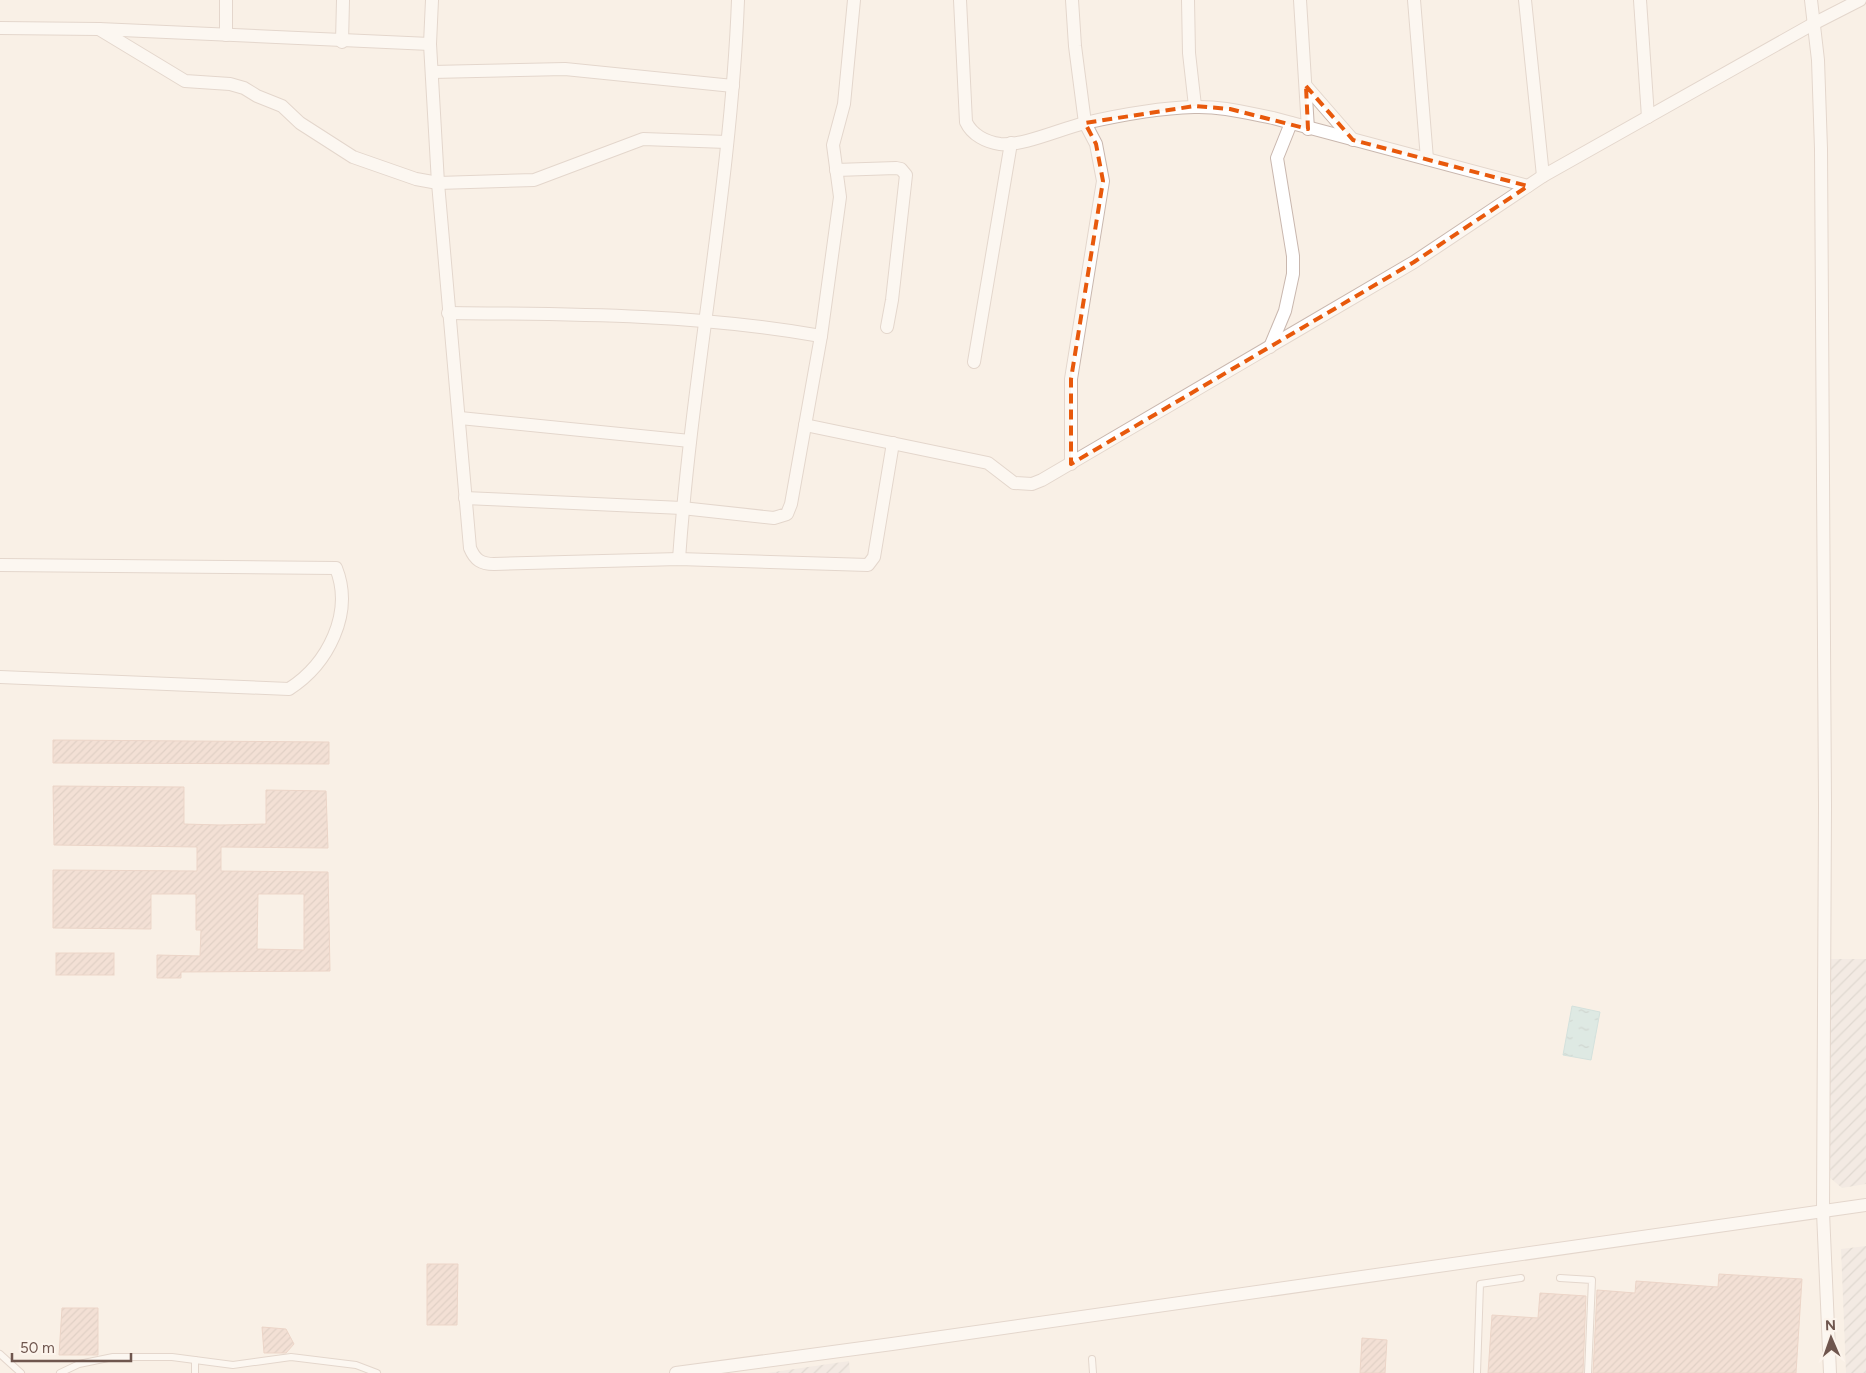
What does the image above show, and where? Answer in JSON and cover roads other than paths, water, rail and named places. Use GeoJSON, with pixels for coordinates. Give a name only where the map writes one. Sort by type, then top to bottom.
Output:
{"type":"FeatureCollection","features":[{"type":"Feature","properties":{"kind":"street"},"geometry":{"type":"LineString","coordinates":[[226,0],[226,35]]}},
{"type":"Feature","properties":{"kind":"street"},"geometry":{"type":"LineString","coordinates":[[342,42],[343,0]]}},
{"type":"Feature","properties":{"kind":"street"},"geometry":{"type":"LineString","coordinates":[[432,0],[430,44],[438,183],[448,313],[460,418],[465,498],[470,548],[473,556],[486,564],[679,559],[868,565],[874,558],[893,443]]}},
{"type":"Feature","properties":{"kind":"street"},"geometry":{"type":"LineString","coordinates":[[679,559],[682,508],[727,142],[738,0]]}},
{"type":"Feature","properties":{"kind":"street"},"geometry":{"type":"LineString","coordinates":[[465,498],[682,508],[765,517],[786,514],[791,504],[806,425],[821,336],[840,197],[833,145],[844,104],[854,0]]}},
{"type":"Feature","properties":{"kind":"street"},"geometry":{"type":"LineString","coordinates":[[960,0],[966,122],[969,128],[980,137],[1000,144],[1011,143],[1085,123],[1195,106],[1230,109],[1291,123],[1528,186]]}},
{"type":"Feature","properties":{"kind":"street"},"geometry":{"type":"LineString","coordinates":[[1071,464],[1071,379],[1103,181],[1096,144],[1085,123],[1075,46],[1072,0]]}},
{"type":"Feature","properties":{"kind":"street"},"geometry":{"type":"LineString","coordinates":[[1188,0],[1195,106]]}},
{"type":"Feature","properties":{"kind":"street"},"geometry":{"type":"LineString","coordinates":[[1300,0],[1308,129]]}},
{"type":"Feature","properties":{"kind":"street"},"geometry":{"type":"LineString","coordinates":[[1414,0],[1427,159]]}},
{"type":"Feature","properties":{"kind":"street"},"geometry":{"type":"LineString","coordinates":[[1525,0],[1543,176]]}},
{"type":"Feature","properties":{"kind":"street"},"geometry":{"type":"LineString","coordinates":[[1640,0],[1648,117]]}},
{"type":"Feature","properties":{"kind":"street"},"geometry":{"type":"LineString","coordinates":[[1811,0],[1818,60],[1821,149],[1825,806],[1823,1212],[1830,1373]]}},
{"type":"Feature","properties":{"kind":"street"},"geometry":{"type":"LineString","coordinates":[[806,425],[988,463],[1007,478],[1022,484],[1042,480],[1414,262],[1543,176],[1813,24],[1860,0]]}},
{"type":"Feature","properties":{"kind":"street"},"geometry":{"type":"LineString","coordinates":[[0,28],[99,29],[342,42],[430,44]]}},
{"type":"Feature","properties":{"kind":"street"},"geometry":{"type":"LineString","coordinates":[[99,29],[185,80],[230,84],[244,88],[257,96],[282,106],[300,122],[353,156],[416,179],[438,183],[534,180],[643,139],[727,142]]}},
{"type":"Feature","properties":{"kind":"street"},"geometry":{"type":"LineString","coordinates":[[432,72],[566,69],[732,86]]}},
{"type":"Feature","properties":{"kind":"street"},"geometry":{"type":"LineString","coordinates":[[1306,86],[1353,140]]}},
{"type":"Feature","properties":{"kind":"street"},"geometry":{"type":"LineString","coordinates":[[1270,347],[1285,311],[1293,274],[1293,256],[1277,158],[1291,123]]}},
{"type":"Feature","properties":{"kind":"street"},"geometry":{"type":"LineString","coordinates":[[974,362],[1011,143]]}},
{"type":"Feature","properties":{"kind":"street"},"geometry":{"type":"LineString","coordinates":[[836,170],[896,168],[901,169],[906,175],[895,281],[887,327]]}},
{"type":"Feature","properties":{"kind":"street"},"geometry":{"type":"LineString","coordinates":[[448,313],[608,314],[705,319],[821,336]]}},
{"type":"Feature","properties":{"kind":"street"},"geometry":{"type":"LineString","coordinates":[[460,418],[690,441]]}},
{"type":"Feature","properties":{"kind":"street"},"geometry":{"type":"LineString","coordinates":[[0,565],[336,568],[343,584],[340,621],[334,639],[314,668],[302,680],[288,689],[0,677]]}},
{"type":"Feature","properties":{"kind":"street"},"geometry":{"type":"LineString","coordinates":[[676,1373],[1866,1205]]}},
{"type":"Feature","properties":{"kind":"lane"},"geometry":{"type":"LineString","coordinates":[[1477,1373],[1480,1284],[1522,1278]]}},
{"type":"Feature","properties":{"kind":"lane"},"geometry":{"type":"LineString","coordinates":[[1560,1278],[1592,1280],[1588,1373]]}},
{"type":"Feature","properties":{"kind":"lane"},"geometry":{"type":"LineString","coordinates":[[0,1354],[21,1373]]}},
{"type":"Feature","properties":{"kind":"lane"},"geometry":{"type":"LineString","coordinates":[[60,1373],[79,1364],[113,1357],[172,1357],[232,1365],[291,1357],[356,1365],[377,1373]]}},
{"type":"Feature","properties":{"kind":"lane"},"geometry":{"type":"LineString","coordinates":[[1092,1358],[1093,1373]]}},
{"type":"Feature","properties":{"kind":"lane"},"geometry":{"type":"LineString","coordinates":[[195,1360],[195,1373]]}},
{"type":"Feature","properties":{"kind":"water"},"geometry":{"type":"Polygon","coordinates":[[[1572,1006],[1600,1012],[1591,1060],[1563,1055],[1572,1006]]]}}]}
